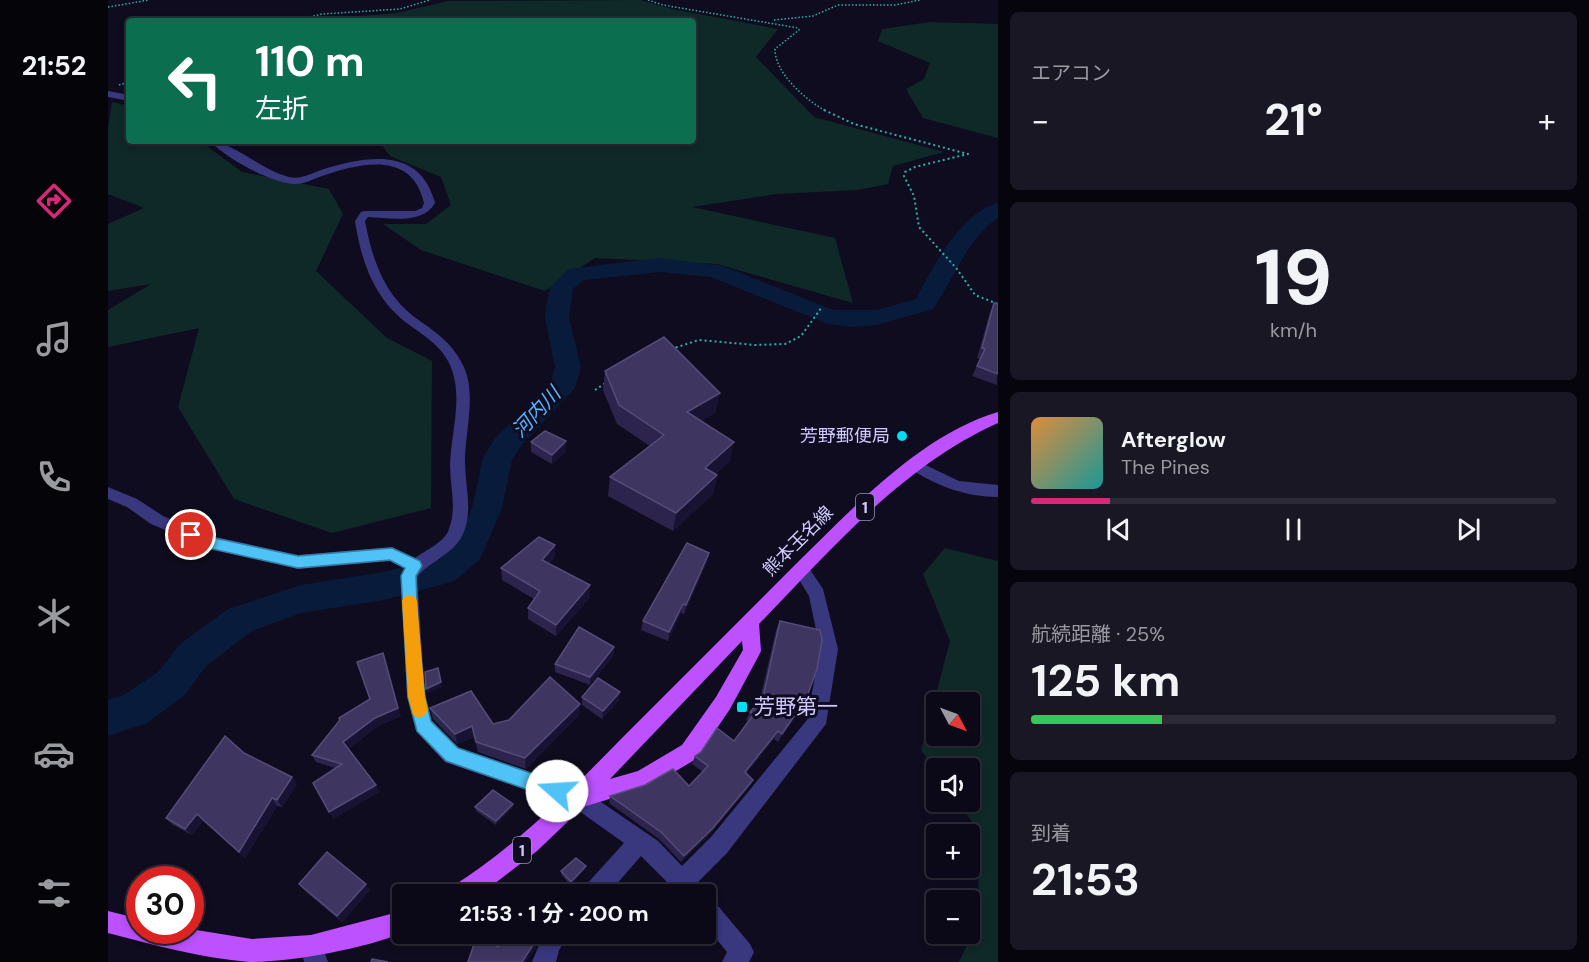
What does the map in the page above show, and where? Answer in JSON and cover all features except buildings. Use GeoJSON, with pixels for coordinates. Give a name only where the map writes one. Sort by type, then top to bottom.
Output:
{"type":"FeatureCollection","features":[{"type":"Feature","properties":{"kind":"main road","name":"熊本玉名線"},"geometry":{"type":"LineString","coordinates":[[479,884],[525,848],[578,798],[850,521],[945,442],[998,417]]}},
{"type":"Feature","properties":{"kind":"main road","name":"熊本玉名線"},"geometry":{"type":"LineString","coordinates":[[578,798],[642,780],[688,752],[723,703],[752,651],[750,621]]}},
{"type":"Feature","properties":{"kind":"main road"},"geometry":{"type":"LineString","coordinates":[[108,922],[126,926]]}},
{"type":"Feature","properties":{"kind":"main road"},"geometry":{"type":"LineString","coordinates":[[204,943],[252,951],[314,954],[392,926]]}},
{"type":"Feature","properties":{"kind":"street"},"geometry":{"type":"LineString","coordinates":[[108,94],[126,97]]}},
{"type":"Feature","properties":{"kind":"street"},"geometry":{"type":"LineString","coordinates":[[220,144],[254,167],[297,181],[348,165],[384,160],[393,162],[409,170],[430,196],[429,206],[425,211],[413,217],[365,214],[361,216],[360,221],[363,245],[383,290],[398,310],[432,333],[446,348],[460,373],[462,400],[457,460],[460,506],[457,532],[415,566],[409,576],[410,630],[416,697],[423,725],[452,755],[578,798],[639,842],[685,884]]}},
{"type":"Feature","properties":{"kind":"street"},"geometry":{"type":"LineString","coordinates":[[915,465],[947,484],[972,491],[998,491]]}},
{"type":"Feature","properties":{"kind":"street"},"geometry":{"type":"LineString","coordinates":[[108,494],[132,503],[157,520],[208,542],[298,562],[392,554],[415,566]]}},
{"type":"Feature","properties":{"kind":"street"},"geometry":{"type":"LineString","coordinates":[[690,884],[816,724],[829,649],[817,594],[801,570]]}},
{"type":"Feature","properties":{"kind":"street"},"geometry":{"type":"LineString","coordinates":[[602,884],[639,842]]}},
{"type":"Feature","properties":{"kind":"street"},"geometry":{"type":"LineString","coordinates":[[716,923],[743,959]]}},
{"type":"Feature","properties":{"kind":"street"},"geometry":{"type":"LineString","coordinates":[[544,962],[550,944]]}},
{"type":"Feature","properties":{"kind":"path"},"geometry":{"type":"LineString","coordinates":[[108,8],[149,0]]}},
{"type":"Feature","properties":{"kind":"path"},"geometry":{"type":"LineString","coordinates":[[305,18],[322,14],[400,9],[430,0]]}},
{"type":"Feature","properties":{"kind":"path"},"geometry":{"type":"LineString","coordinates":[[648,0],[663,5],[798,28],[799,30],[775,49],[774,58],[778,67],[795,86],[827,114],[855,125],[968,154],[915,167],[905,172],[904,176],[914,196],[919,227],[941,254],[957,269],[975,295],[998,304]]}},
{"type":"Feature","properties":{"kind":"path"},"geometry":{"type":"LineString","coordinates":[[767,21],[802,19],[838,6],[895,5],[920,0]]}},
{"type":"Feature","properties":{"kind":"path"},"geometry":{"type":"LineString","coordinates":[[663,351],[699,340],[755,345],[784,344],[801,336],[822,307]]}},
{"type":"Feature","properties":{"kind":"path"},"geometry":{"type":"LineString","coordinates":[[595,390],[612,378]]}},
{"type":"Feature","properties":{"kind":"green space"},"geometry":{"type":"Polygon","coordinates":[[[640,0],[672,9],[778,29],[756,57],[814,117],[944,152],[893,166],[888,184],[857,190],[777,194],[692,207],[835,238],[853,303],[717,264],[595,258],[545,291],[421,250],[383,224],[426,224],[451,205],[441,177],[390,156],[381,144],[696,144],[696,18],[331,18],[397,13],[448,1],[640,0]]]}},
{"type":"Feature","properties":{"kind":"green space"},"geometry":{"type":"Polygon","coordinates":[[[930,22],[998,24],[998,138],[923,118],[906,89],[924,79],[930,63],[878,41],[882,29],[930,22]]]}},
{"type":"Feature","properties":{"kind":"green space"},"geometry":{"type":"Polygon","coordinates":[[[112,102],[126,105],[126,144],[204,144],[242,172],[329,189],[343,214],[316,271],[387,338],[432,361],[431,508],[332,533],[234,499],[178,407],[199,328],[108,347],[108,310],[151,284],[108,291],[108,224],[144,208],[108,194],[108,128],[112,102]]]}},
{"type":"Feature","properties":{"kind":"green space"},"geometry":{"type":"Polygon","coordinates":[[[945,548],[998,561],[998,962],[959,962],[968,944],[980,944],[980,890],[978,890],[980,824],[974,824],[965,812],[980,812],[980,758],[926,758],[921,750],[926,731],[926,746],[980,746],[980,692],[936,692],[950,641],[923,574],[945,548]]]}},
{"type":"Feature","properties":{"kind":"waterway","name":"河内川"},"geometry":{"type":"LineString","coordinates":[[108,718],[134,710],[171,684],[193,655],[240,620],[301,599],[384,586],[444,570],[469,550],[487,508],[498,458],[506,447],[505,445],[562,388],[568,367],[557,318],[559,301],[562,287],[577,274],[660,265],[715,271],[828,317],[865,319],[901,312],[925,304],[964,239],[974,227],[998,209]]}},
{"type":"Feature","properties":{"kind":"slow traffic"},"geometry":{"type":"LineString","coordinates":[[409,601],[419,710]]}},
{"type":"Feature","properties":{"kind":"place","name":"芳野郵便局"},"geometry":{"type":"Point","coordinates":[902,436]}},
{"type":"Feature","properties":{"kind":"place","name":"芳野第一"},"geometry":{"type":"Point","coordinates":[742,707]}},
{"type":"Feature","properties":{"kind":"route"},"geometry":{"type":"LineString","coordinates":[[191,535],[208,542],[298,562],[369,558],[392,554],[415,566],[409,576],[410,630],[416,697],[423,725],[452,755],[557,791]]}}]}
